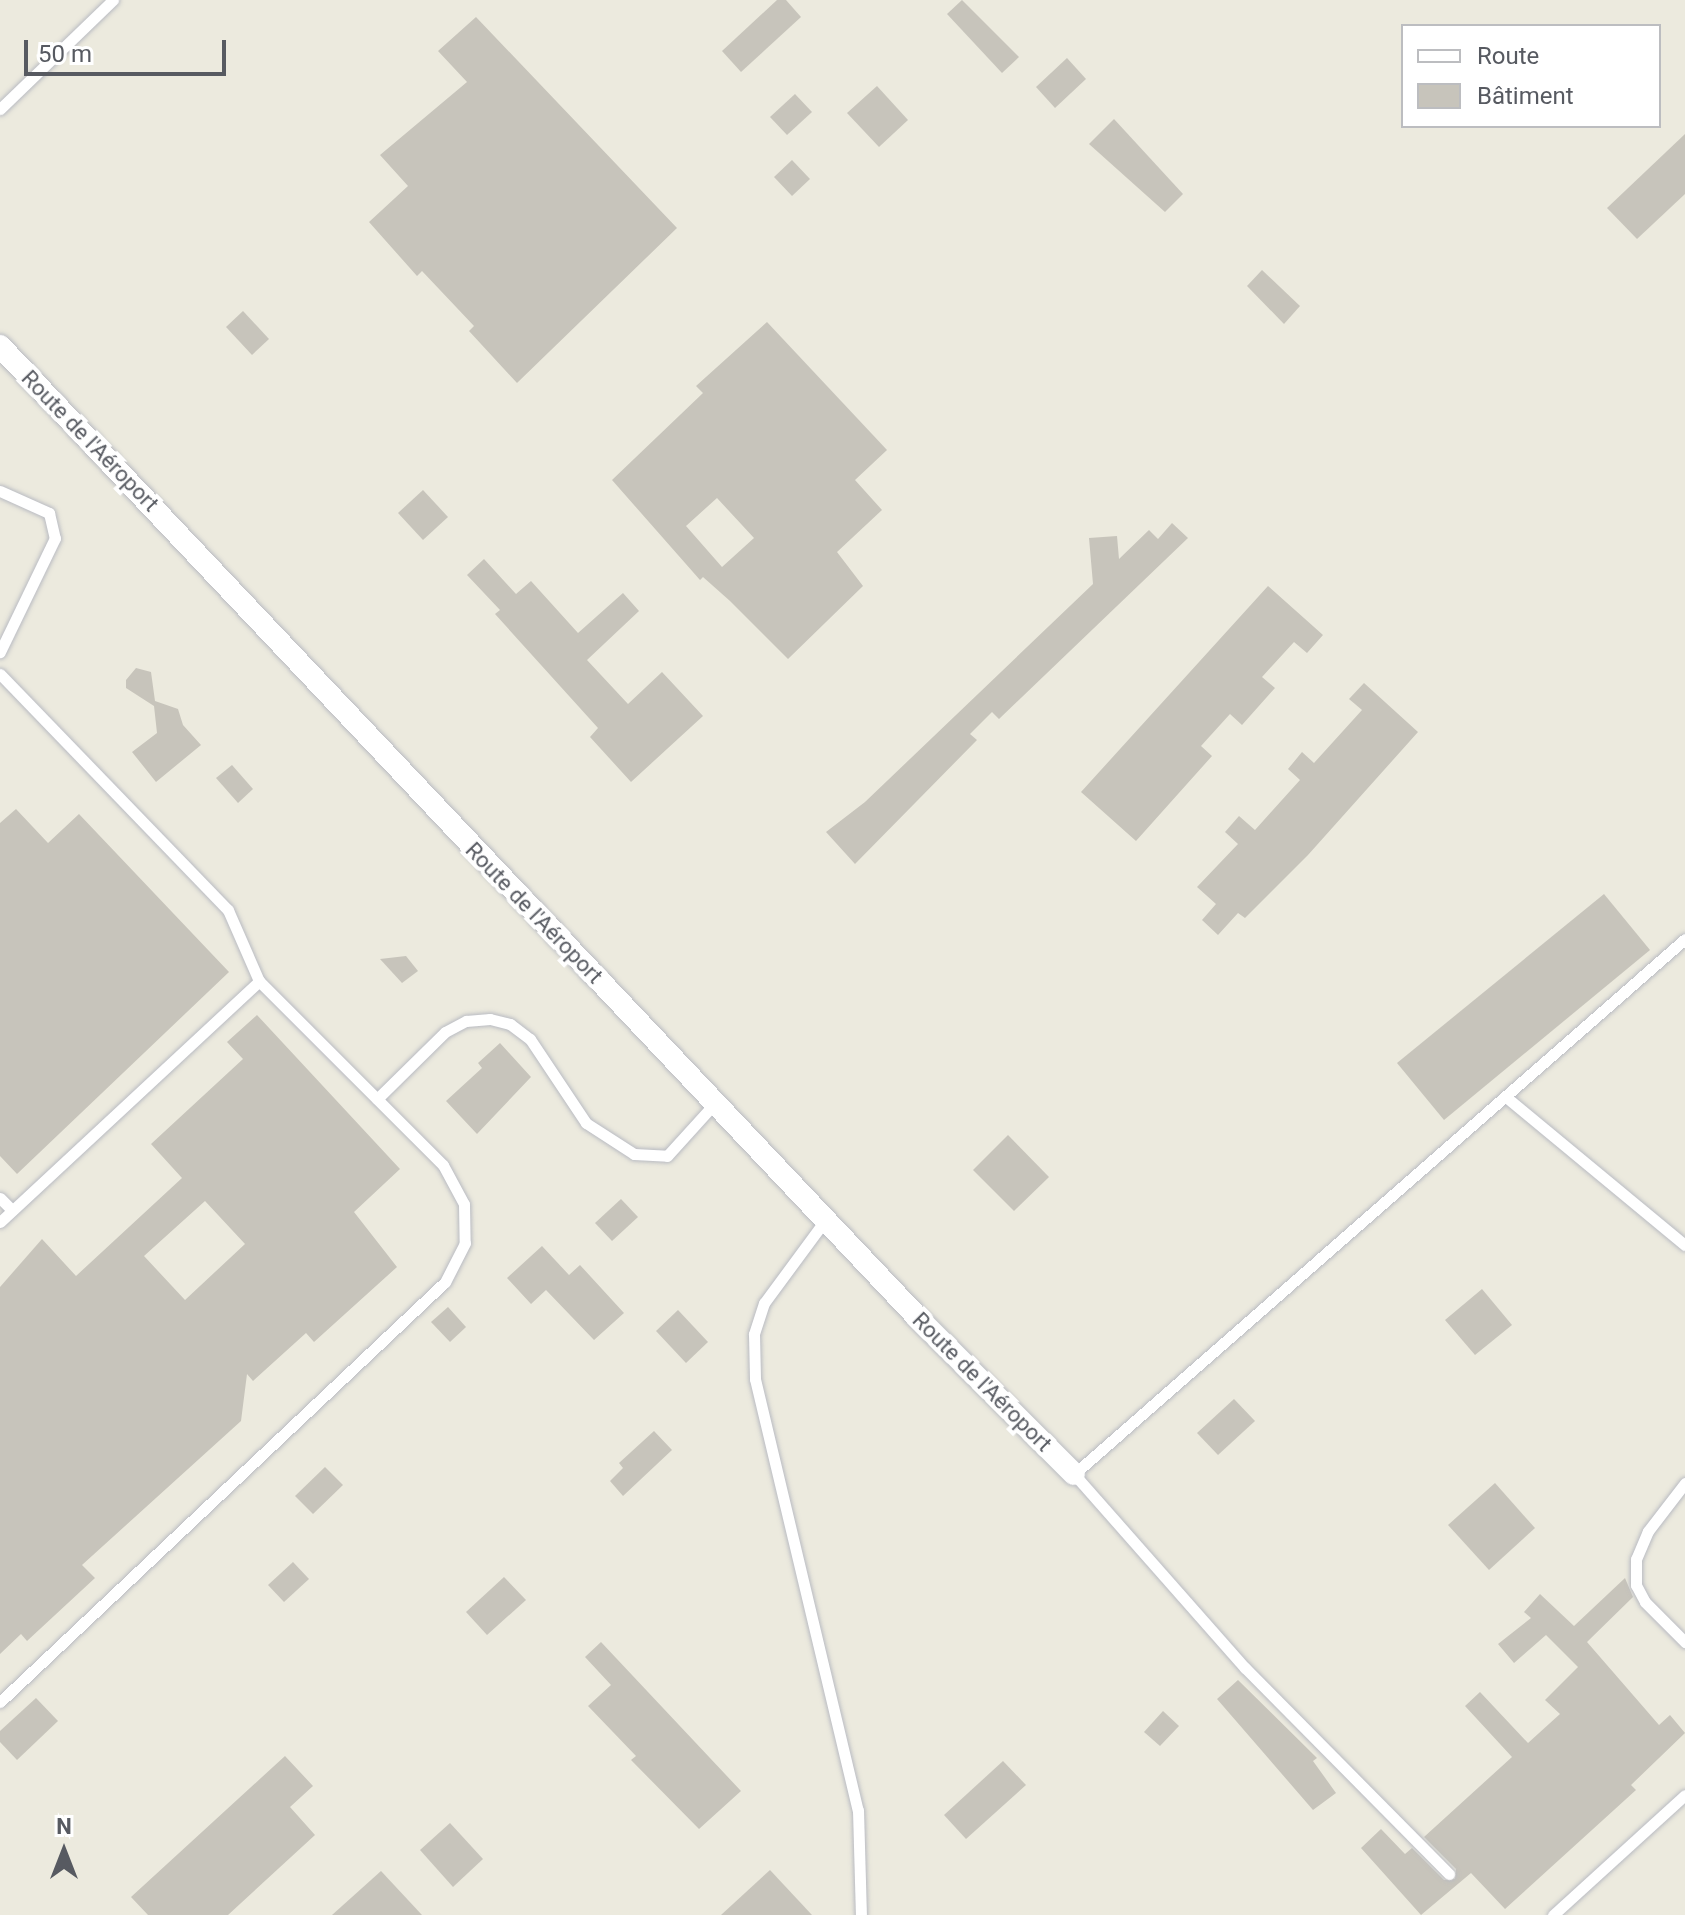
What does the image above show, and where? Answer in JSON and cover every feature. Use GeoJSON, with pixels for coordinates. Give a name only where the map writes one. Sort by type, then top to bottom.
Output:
{"type":"FeatureCollection","features":[{"type":"Feature","properties":{"kind":"street","name":"Route de l'Aéroport"},"geometry":{"type":"LineString","coordinates":[[0,346],[826,1219],[1074,1474]]}},
{"type":"Feature","properties":{"kind":"lane"},"geometry":{"type":"LineString","coordinates":[[0,109],[113,0]]}},
{"type":"Feature","properties":{"kind":"lane"},"geometry":{"type":"LineString","coordinates":[[0,491],[49,513],[55,538],[0,652]]}},
{"type":"Feature","properties":{"kind":"lane"},"geometry":{"type":"LineString","coordinates":[[0,674],[228,910],[259,981],[443,1165],[464,1204],[465,1243],[445,1282],[0,1702]]}},
{"type":"Feature","properties":{"kind":"lane"},"geometry":{"type":"LineString","coordinates":[[1449,1874],[1245,1668],[1074,1474],[1685,939]]}},
{"type":"Feature","properties":{"kind":"lane"},"geometry":{"type":"LineString","coordinates":[[0,1222],[259,981]]}},
{"type":"Feature","properties":{"kind":"lane"},"geometry":{"type":"LineString","coordinates":[[377,1099],[445,1032],[466,1021],[490,1019],[510,1024],[530,1039],[586,1123],[634,1154],[667,1156],[716,1102]]}},
{"type":"Feature","properties":{"kind":"lane"},"geometry":{"type":"LineString","coordinates":[[1506,1097],[1685,1245]]}},
{"type":"Feature","properties":{"kind":"lane"},"geometry":{"type":"LineString","coordinates":[[0,1198],[12,1210]]}},
{"type":"Feature","properties":{"kind":"lane"},"geometry":{"type":"LineString","coordinates":[[826,1219],[764,1303],[754,1334],[755,1379],[858,1810],[861,1915]]}},
{"type":"Feature","properties":{"kind":"lane"},"geometry":{"type":"LineString","coordinates":[[1685,1483],[1648,1531],[1636,1559],[1636,1585],[1645,1602],[1685,1642]]}},
{"type":"Feature","properties":{"kind":"lane"},"geometry":{"type":"LineString","coordinates":[[1553,1915],[1685,1795]]}},
{"type":"Feature","properties":{"kind":"building"},"geometry":{"type":"Polygon","coordinates":[[[777,0],[786,0],[801,17],[741,72],[722,51],[777,0]]]}},
{"type":"Feature","properties":{"kind":"building"},"geometry":{"type":"Polygon","coordinates":[[[962,0],[1019,57],[1002,73],[947,14],[962,0]]]}},
{"type":"Feature","properties":{"kind":"building"},"geometry":{"type":"Polygon","coordinates":[[[476,17],[677,228],[517,383],[469,331],[474,326],[422,271],[417,276],[369,222],[408,186],[380,155],[467,82],[438,51],[476,17]]]}},
{"type":"Feature","properties":{"kind":"building"},"geometry":{"type":"Polygon","coordinates":[[[1067,58],[1086,79],[1055,108],[1036,87],[1067,58]]]}},
{"type":"Feature","properties":{"kind":"building"},"geometry":{"type":"Polygon","coordinates":[[[877,86],[908,120],[879,147],[847,113],[877,86]]]}},
{"type":"Feature","properties":{"kind":"building"},"geometry":{"type":"Polygon","coordinates":[[[795,94],[812,112],[787,135],[770,117],[795,94]]]}},
{"type":"Feature","properties":{"kind":"building"},"geometry":{"type":"Polygon","coordinates":[[[1114,119],[1183,194],[1165,212],[1089,144],[1114,119]]]}},
{"type":"Feature","properties":{"kind":"building"},"geometry":{"type":"Polygon","coordinates":[[[1685,134],[1685,194],[1637,239],[1607,208],[1685,134]]]}},
{"type":"Feature","properties":{"kind":"building"},"geometry":{"type":"Polygon","coordinates":[[[792,160],[810,179],[792,196],[774,177],[792,160]]]}},
{"type":"Feature","properties":{"kind":"building"},"geometry":{"type":"Polygon","coordinates":[[[1262,270],[1300,306],[1284,324],[1247,286],[1262,270]]]}},
{"type":"Feature","properties":{"kind":"building"},"geometry":{"type":"Polygon","coordinates":[[[243,311],[269,339],[252,355],[226,327],[243,311]]]}},
{"type":"Feature","properties":{"kind":"building"},"geometry":{"type":"Polygon","coordinates":[[[767,322],[887,450],[855,480],[882,510],[837,552],[863,586],[788,659],[730,601],[703,577],[700,580],[612,480],[703,393],[696,386],[767,322]],[[717,498],[686,526],[722,567],[754,538],[717,498]]]}},
{"type":"Feature","properties":{"kind":"building"},"geometry":{"type":"Polygon","coordinates":[[[423,490],[448,517],[423,540],[398,513],[423,490]]]}},
{"type":"Feature","properties":{"kind":"building"},"geometry":{"type":"Polygon","coordinates":[[[1172,523],[1188,538],[999,719],[992,712],[970,734],[977,740],[855,864],[826,832],[865,802],[1093,584],[1089,538],[1117,536],[1119,559],[1149,530],[1158,539],[1172,523]]]}},
{"type":"Feature","properties":{"kind":"building"},"geometry":{"type":"Polygon","coordinates":[[[484,559],[516,594],[531,581],[578,633],[623,593],[639,611],[587,660],[628,704],[662,672],[703,716],[631,782],[590,737],[598,728],[495,614],[500,610],[467,575],[484,559]]]}},
{"type":"Feature","properties":{"kind":"building"},"geometry":{"type":"Polygon","coordinates":[[[1268,586],[1323,635],[1307,653],[1294,642],[1262,677],[1275,688],[1242,725],[1230,714],[1201,746],[1212,756],[1136,841],[1081,792],[1268,586]]]}},
{"type":"Feature","properties":{"kind":"building"},"geometry":{"type":"Polygon","coordinates":[[[136,668],[151,672],[155,701],[178,709],[183,725],[201,745],[156,782],[132,752],[157,733],[154,706],[126,688],[126,680],[136,668]]]}},
{"type":"Feature","properties":{"kind":"building"},"geometry":{"type":"Polygon","coordinates":[[[1364,683],[1418,732],[1308,855],[1245,918],[1238,913],[1218,935],[1202,920],[1216,904],[1197,887],[1238,844],[1225,832],[1239,816],[1255,830],[1300,780],[1288,769],[1302,752],[1314,763],[1362,710],[1349,699],[1364,683]]]}},
{"type":"Feature","properties":{"kind":"building"},"geometry":{"type":"Polygon","coordinates":[[[232,765],[253,789],[238,803],[216,778],[232,765]]]}},
{"type":"Feature","properties":{"kind":"building"},"geometry":{"type":"Polygon","coordinates":[[[16,809],[48,843],[79,814],[229,972],[17,1174],[0,1156],[0,823],[16,809]]]}},
{"type":"Feature","properties":{"kind":"building"},"geometry":{"type":"Polygon","coordinates":[[[1604,894],[1650,950],[1444,1120],[1397,1063],[1604,894]]]}},
{"type":"Feature","properties":{"kind":"building"},"geometry":{"type":"Polygon","coordinates":[[[406,956],[418,971],[402,983],[380,959],[406,956]]]}},
{"type":"Feature","properties":{"kind":"building"},"geometry":{"type":"Polygon","coordinates":[[[257,1015],[400,1169],[354,1212],[397,1267],[314,1342],[306,1333],[253,1381],[247,1374],[241,1421],[82,1565],[95,1578],[27,1641],[21,1634],[0,1654],[0,1287],[42,1239],[76,1276],[182,1178],[151,1144],[243,1059],[227,1042],[257,1015]],[[205,1201],[144,1256],[185,1300],[245,1244],[205,1201]]]}},
{"type":"Feature","properties":{"kind":"building"},"geometry":{"type":"Polygon","coordinates":[[[500,1043],[531,1077],[477,1134],[446,1101],[482,1068],[478,1063],[500,1043]]]}},
{"type":"Feature","properties":{"kind":"building"},"geometry":{"type":"Polygon","coordinates":[[[1008,1135],[1049,1177],[1014,1211],[973,1170],[1008,1135]]]}},
{"type":"Feature","properties":{"kind":"building"},"geometry":{"type":"Polygon","coordinates":[[[621,1199],[638,1217],[612,1241],[595,1223],[621,1199]]]}},
{"type":"Feature","properties":{"kind":"building"},"geometry":{"type":"Polygon","coordinates":[[[542,1246],[569,1275],[580,1265],[624,1313],[594,1340],[546,1290],[531,1304],[507,1278],[542,1246]]]}},
{"type":"Feature","properties":{"kind":"building"},"geometry":{"type":"Polygon","coordinates":[[[1482,1289],[1512,1325],[1475,1355],[1445,1320],[1482,1289]]]}},
{"type":"Feature","properties":{"kind":"building"},"geometry":{"type":"Polygon","coordinates":[[[448,1307],[466,1327],[450,1342],[431,1322],[448,1307]]]}},
{"type":"Feature","properties":{"kind":"building"},"geometry":{"type":"Polygon","coordinates":[[[678,1310],[708,1342],[686,1363],[656,1331],[678,1310]]]}},
{"type":"Feature","properties":{"kind":"building"},"geometry":{"type":"Polygon","coordinates":[[[1234,1399],[1255,1421],[1218,1455],[1197,1433],[1234,1399]]]}},
{"type":"Feature","properties":{"kind":"building"},"geometry":{"type":"Polygon","coordinates":[[[654,1431],[672,1450],[623,1496],[610,1481],[623,1468],[619,1463],[654,1431]]]}},
{"type":"Feature","properties":{"kind":"building"},"geometry":{"type":"Polygon","coordinates":[[[325,1467],[343,1485],[313,1514],[295,1496],[325,1467]]]}},
{"type":"Feature","properties":{"kind":"building"},"geometry":{"type":"Polygon","coordinates":[[[1495,1483],[1535,1528],[1489,1570],[1448,1525],[1495,1483]]]}},
{"type":"Feature","properties":{"kind":"building"},"geometry":{"type":"Polygon","coordinates":[[[293,1562],[309,1579],[284,1602],[268,1585],[293,1562]]]}},
{"type":"Feature","properties":{"kind":"building"},"geometry":{"type":"Polygon","coordinates":[[[504,1577],[526,1600],[487,1635],[466,1612],[504,1577]]]}},
{"type":"Feature","properties":{"kind":"building"},"geometry":{"type":"Polygon","coordinates":[[[1625,1578],[1633,1597],[1587,1642],[1659,1725],[1670,1715],[1685,1733],[1631,1785],[1636,1790],[1505,1909],[1471,1873],[1421,1915],[1361,1848],[1381,1829],[1405,1854],[1412,1848],[1444,1880],[1455,1879],[1456,1869],[1424,1837],[1512,1757],[1465,1706],[1480,1692],[1528,1743],[1560,1714],[1545,1700],[1578,1667],[1546,1635],[1514,1663],[1498,1644],[1531,1618],[1524,1612],[1540,1594],[1574,1626],[1625,1578]]]}},
{"type":"Feature","properties":{"kind":"building"},"geometry":{"type":"Polygon","coordinates":[[[601,1642],[741,1791],[699,1829],[631,1760],[636,1756],[588,1706],[611,1685],[585,1657],[601,1642]]]}},
{"type":"Feature","properties":{"kind":"building"},"geometry":{"type":"Polygon","coordinates":[[[1238,1680],[1317,1758],[1313,1761],[1336,1793],[1313,1810],[1217,1699],[1238,1680]]]}},
{"type":"Feature","properties":{"kind":"building"},"geometry":{"type":"Polygon","coordinates":[[[36,1698],[58,1721],[17,1760],[0,1742],[0,1731],[36,1698]]]}},
{"type":"Feature","properties":{"kind":"building"},"geometry":{"type":"Polygon","coordinates":[[[1163,1711],[1179,1726],[1160,1746],[1144,1732],[1163,1711]]]}},
{"type":"Feature","properties":{"kind":"building"},"geometry":{"type":"Polygon","coordinates":[[[285,1756],[313,1786],[290,1807],[315,1835],[228,1915],[148,1915],[131,1897],[285,1756]]]}},
{"type":"Feature","properties":{"kind":"building"},"geometry":{"type":"Polygon","coordinates":[[[1003,1761],[1026,1785],[966,1839],[944,1815],[1003,1761]]]}},
{"type":"Feature","properties":{"kind":"building"},"geometry":{"type":"Polygon","coordinates":[[[450,1823],[483,1859],[453,1887],[420,1850],[450,1823]]]}},
{"type":"Feature","properties":{"kind":"building"},"geometry":{"type":"Polygon","coordinates":[[[770,1870],[812,1915],[721,1915],[770,1870]]]}},
{"type":"Feature","properties":{"kind":"building"},"geometry":{"type":"Polygon","coordinates":[[[381,1871],[422,1915],[332,1915],[381,1871]]]}}]}
